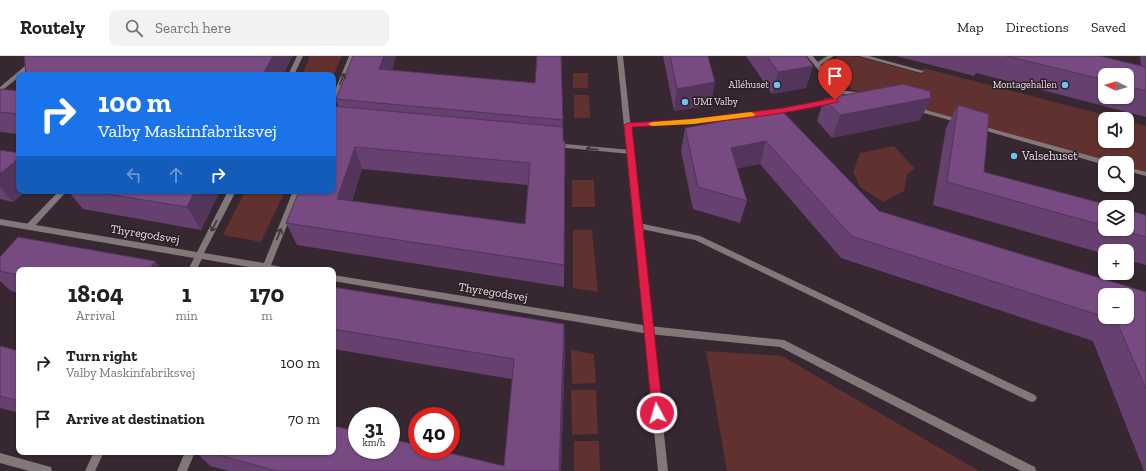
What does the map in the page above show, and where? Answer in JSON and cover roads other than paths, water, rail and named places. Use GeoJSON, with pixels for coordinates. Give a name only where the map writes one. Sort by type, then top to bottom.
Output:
{"type":"FeatureCollection","features":[{"type":"Feature","properties":{"kind":"street"},"geometry":{"type":"LineString","coordinates":[[23,72],[41,56]]}},
{"type":"Feature","properties":{"kind":"street"},"geometry":{"type":"LineString","coordinates":[[292,72],[300,56]]}},
{"type":"Feature","properties":{"kind":"street"},"geometry":{"type":"LineString","coordinates":[[336,95],[352,56]]}},
{"type":"Feature","properties":{"kind":"street"},"geometry":{"type":"LineString","coordinates":[[620,56],[639,226],[663,471]]}},
{"type":"Feature","properties":{"kind":"street"},"geometry":{"type":"LineString","coordinates":[[810,56],[839,92],[868,96]]}},
{"type":"Feature","properties":{"kind":"street"},"geometry":{"type":"LineString","coordinates":[[817,65],[831,56]]}},
{"type":"Feature","properties":{"kind":"street"},"geometry":{"type":"LineString","coordinates":[[862,56],[920,71]]}},
{"type":"Feature","properties":{"kind":"street"},"geometry":{"type":"LineString","coordinates":[[2,91],[16,78]]}},
{"type":"Feature","properties":{"kind":"street"},"geometry":{"type":"LineString","coordinates":[[628,125],[693,122],[783,110],[835,100],[839,96],[839,92]]}},
{"type":"Feature","properties":{"kind":"street"},"geometry":{"type":"LineString","coordinates":[[905,106],[1098,160]]}},
{"type":"Feature","properties":{"kind":"street"},"geometry":{"type":"LineString","coordinates":[[552,145],[631,152]]}},
{"type":"Feature","properties":{"kind":"street"},"geometry":{"type":"LineString","coordinates":[[1134,171],[1146,174]]}},
{"type":"Feature","properties":{"kind":"street"},"geometry":{"type":"LineString","coordinates":[[29,227],[60,194]]}},
{"type":"Feature","properties":{"kind":"street"},"geometry":{"type":"LineString","coordinates":[[193,267],[230,194]]}},
{"type":"Feature","properties":{"kind":"street"},"geometry":{"type":"LineString","coordinates":[[265,267],[296,194]]}},
{"type":"Feature","properties":{"kind":"street","name":"Thyregodsvej"},"geometry":{"type":"LineString","coordinates":[[0,222],[199,255],[260,267]]}},
{"type":"Feature","properties":{"kind":"street"},"geometry":{"type":"LineString","coordinates":[[639,226],[697,238],[1032,398]]}},
{"type":"Feature","properties":{"kind":"street","name":"Thyregodsvej"},"geometry":{"type":"LineString","coordinates":[[336,278],[649,330],[781,343],[1031,471]]}},
{"type":"Feature","properties":{"kind":"street"},"geometry":{"type":"LineString","coordinates":[[90,471],[98,455]]}},
{"type":"Feature","properties":{"kind":"street"},"geometry":{"type":"LineString","coordinates":[[182,471],[189,455]]}},
{"type":"Feature","properties":{"kind":"street"},"geometry":{"type":"LineString","coordinates":[[0,458],[47,471]]}},
{"type":"Feature","properties":{"kind":"place","name":"Alléhuset"},"geometry":{"type":"Point","coordinates":[777,85]}},
{"type":"Feature","properties":{"kind":"place","name":"Montagehallen"},"geometry":{"type":"Point","coordinates":[1065,85]}},
{"type":"Feature","properties":{"kind":"place","name":"UMI Valby"},"geometry":{"type":"Point","coordinates":[685,102]}},
{"type":"Feature","properties":{"kind":"place","name":"Valsehuset"},"geometry":{"type":"Point","coordinates":[1014,156]}}]}
